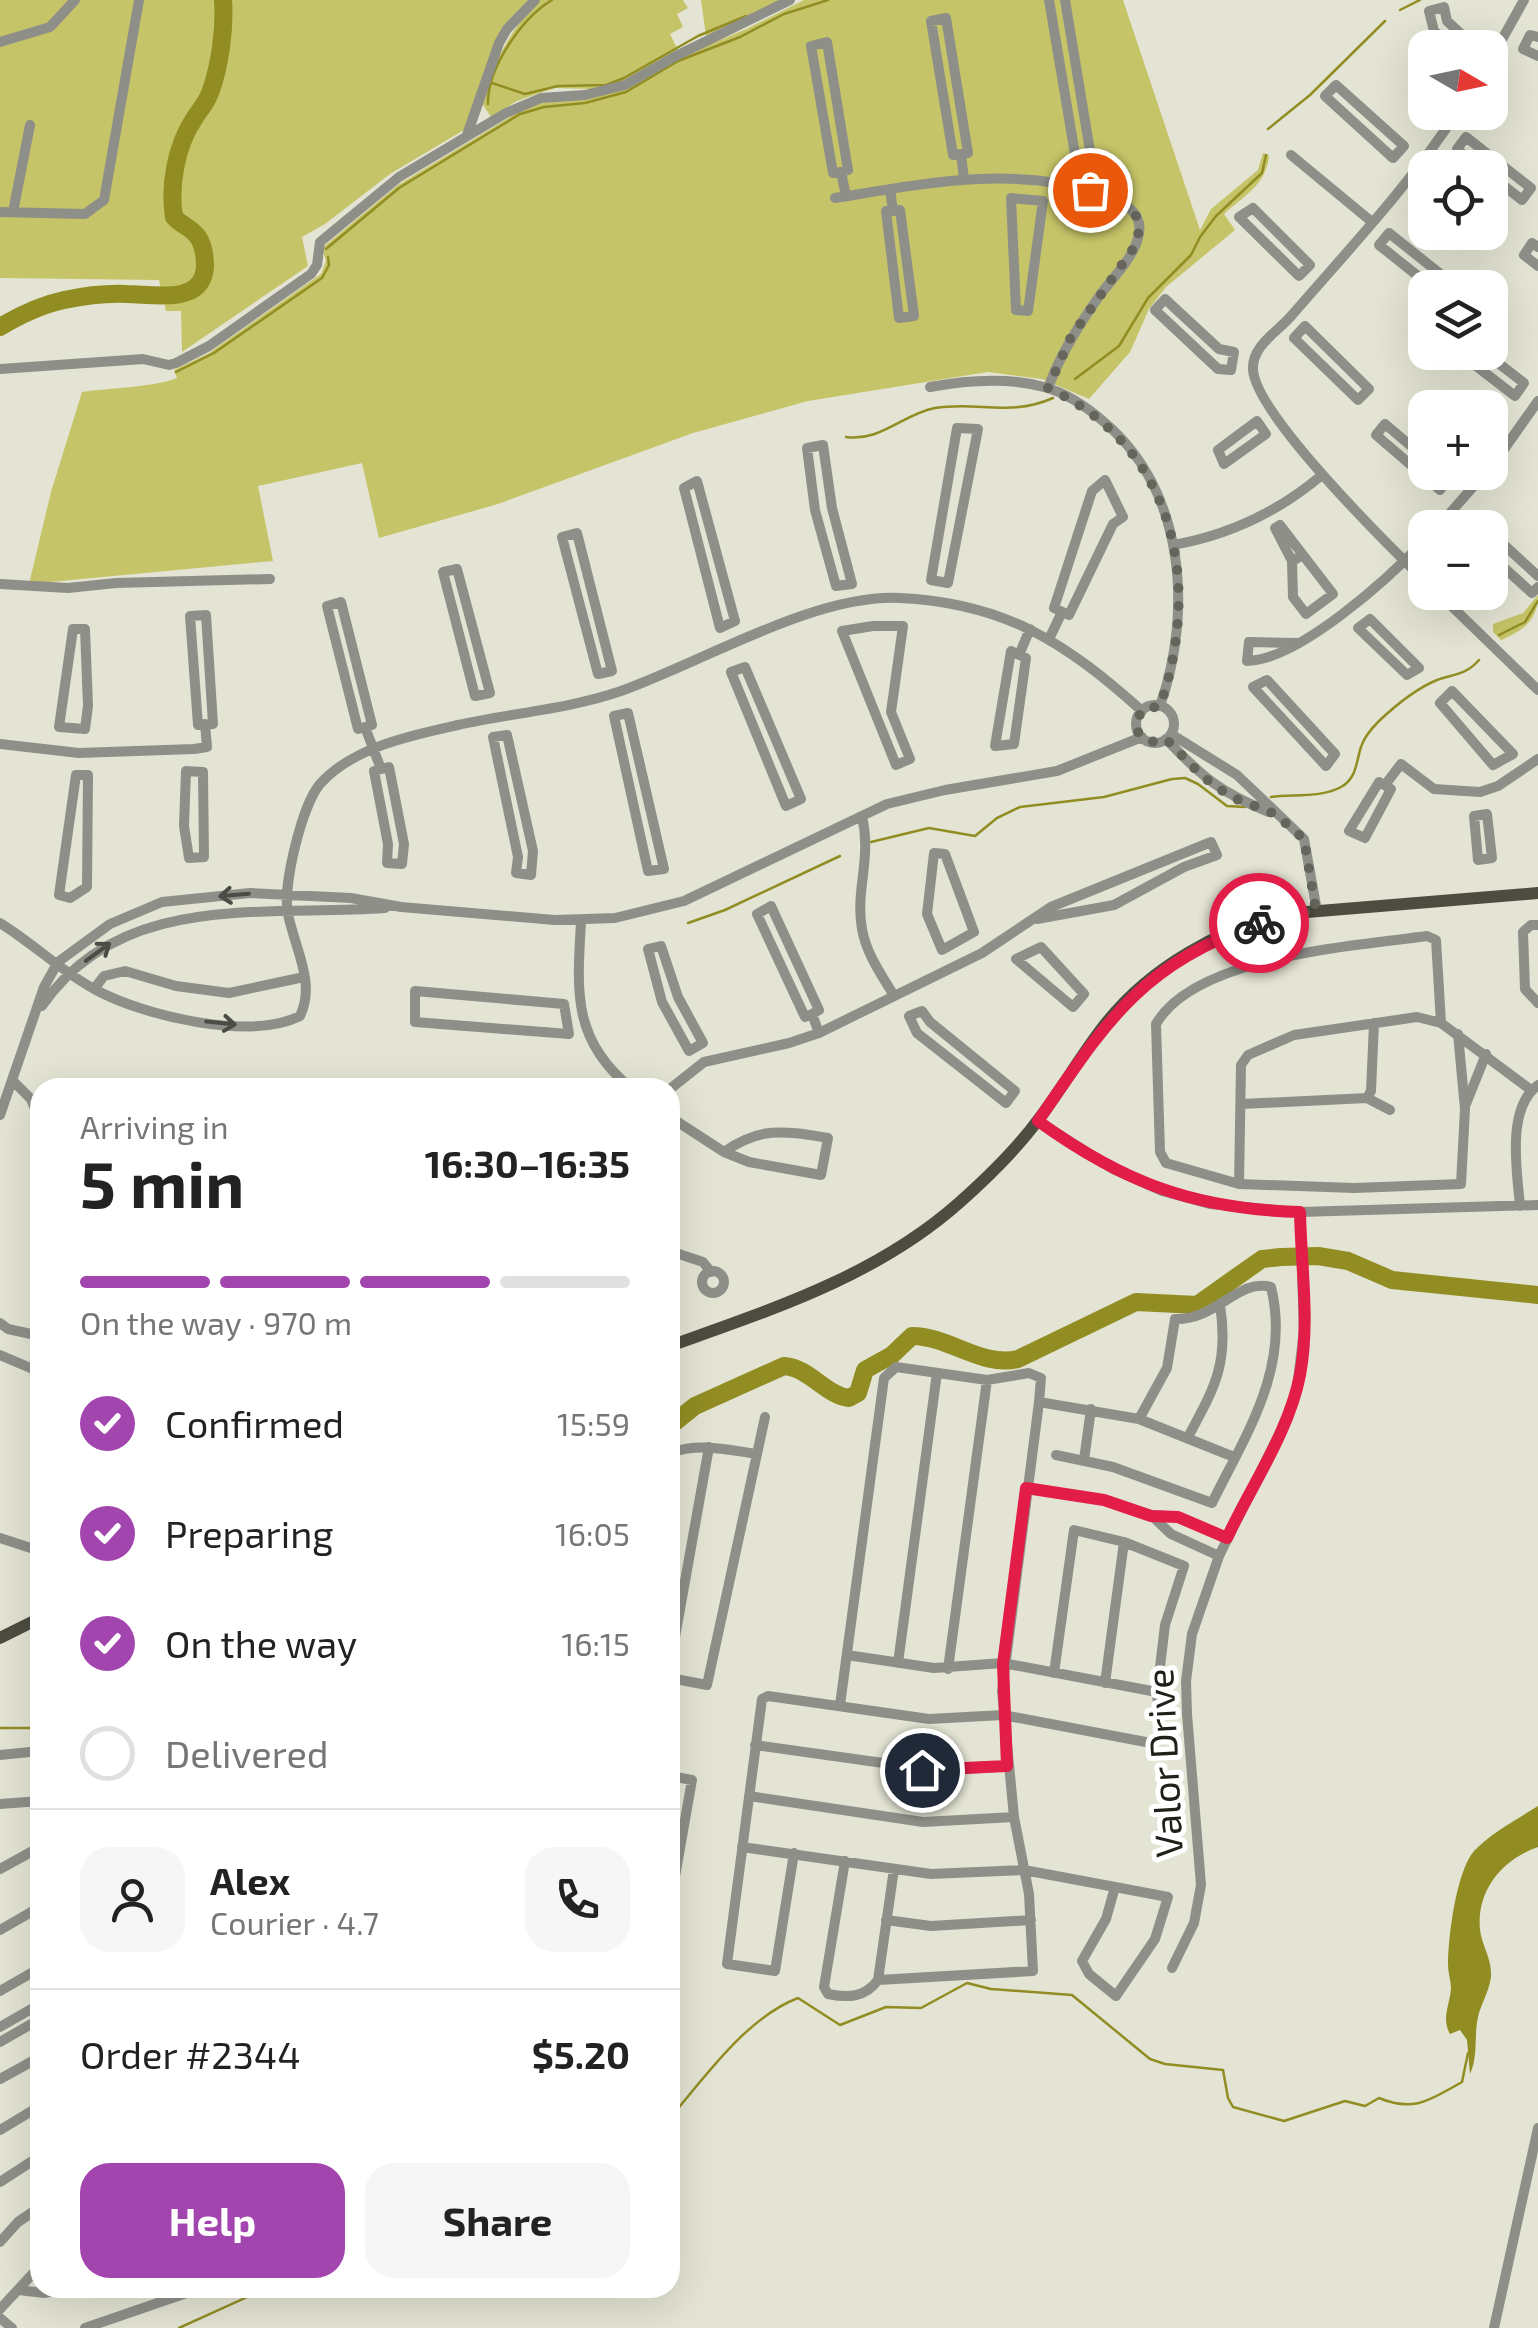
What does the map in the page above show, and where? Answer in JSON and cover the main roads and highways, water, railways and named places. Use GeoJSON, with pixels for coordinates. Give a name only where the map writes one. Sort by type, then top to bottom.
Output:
{"type":"FeatureCollection","features":[{"type":"Feature","properties":{"kind":"main road"},"geometry":{"type":"LineString","coordinates":[[680,1342],[827,1288],[906,1243],[958,1204],[1038,1121],[1104,1026],[1133,995],[1170,965],[1236,931],[1275,917],[1538,893]]}},
{"type":"Feature","properties":{"kind":"main road"},"geometry":{"type":"LineString","coordinates":[[0,1638],[30,1623]]}},
{"type":"Feature","properties":{"kind":"waterway"},"geometry":{"type":"LineString","coordinates":[[0,327],[64,300],[111,294],[174,295],[195,288],[202,279],[205,267],[200,240],[174,217],[173,179],[183,141],[214,82],[221,47],[223,0]]}},
{"type":"Feature","properties":{"kind":"waterway"},"geometry":{"type":"LineString","coordinates":[[488,104],[493,75],[508,45],[529,19],[552,0]]}},
{"type":"Feature","properties":{"kind":"waterway"},"geometry":{"type":"LineString","coordinates":[[326,249],[399,188],[520,114],[626,92],[678,61],[740,37],[784,14],[828,0]]}},
{"type":"Feature","properties":{"kind":"waterway"},"geometry":{"type":"LineString","coordinates":[[1400,10],[1420,0]]}},
{"type":"Feature","properties":{"kind":"waterway"},"geometry":{"type":"LineString","coordinates":[[492,83],[525,94],[558,86],[606,85],[698,36],[746,16]]}},
{"type":"Feature","properties":{"kind":"waterway"},"geometry":{"type":"LineString","coordinates":[[1268,129],[1310,95],[1385,21]]}},
{"type":"Feature","properties":{"kind":"waterway"},"geometry":{"type":"LineString","coordinates":[[1075,379],[1119,346],[1148,298],[1191,255],[1216,216],[1262,173],[1266,155]]}},
{"type":"Feature","properties":{"kind":"waterway"},"geometry":{"type":"LineString","coordinates":[[176,372],[214,353],[322,278],[329,265],[328,257]]}},
{"type":"Feature","properties":{"kind":"waterway"},"geometry":{"type":"LineString","coordinates":[[846,437],[881,432],[935,408],[1022,407],[1053,398]]}},
{"type":"Feature","properties":{"kind":"waterway"},"geometry":{"type":"LineString","coordinates":[[1499,635],[1525,622],[1538,601]]}},
{"type":"Feature","properties":{"kind":"waterway"},"geometry":{"type":"LineString","coordinates":[[1271,797],[1316,794],[1341,787],[1353,774],[1366,736],[1385,715],[1421,688],[1464,671],[1479,660]]}},
{"type":"Feature","properties":{"kind":"waterway"},"geometry":{"type":"LineString","coordinates":[[871,842],[929,828],[975,836],[997,818],[1020,807],[1104,797],[1172,779],[1185,778],[1227,806],[1245,807]]}},
{"type":"Feature","properties":{"kind":"waterway"},"geometry":{"type":"LineString","coordinates":[[688,923],[725,910],[840,856]]}},
{"type":"Feature","properties":{"kind":"waterway"},"geometry":{"type":"LineString","coordinates":[[680,1418],[695,1406],[784,1366],[802,1371],[832,1392],[849,1398],[858,1393],[865,1370],[892,1355],[912,1336],[991,1359],[1018,1359],[1136,1302],[1197,1305],[1262,1259],[1318,1256],[1348,1261],[1392,1280],[1538,1295]]}},
{"type":"Feature","properties":{"kind":"waterway"},"geometry":{"type":"LineString","coordinates":[[0,1728],[30,1728]]}},
{"type":"Feature","properties":{"kind":"waterway"},"geometry":{"type":"LineString","coordinates":[[680,2106],[744,2034],[761,2019],[798,1998],[840,2025],[886,2007],[921,2008],[967,1983],[991,1989],[1072,1995],[1150,2059],[1223,2070],[1233,2107],[1284,2121],[1345,2101],[1365,2106],[1379,2098],[1403,2104],[1422,2102],[1462,2082],[1468,2053]]}},
{"type":"Feature","properties":{"kind":"waterway"},"geometry":{"type":"LineString","coordinates":[[179,2328],[245,2298]]}}]}
